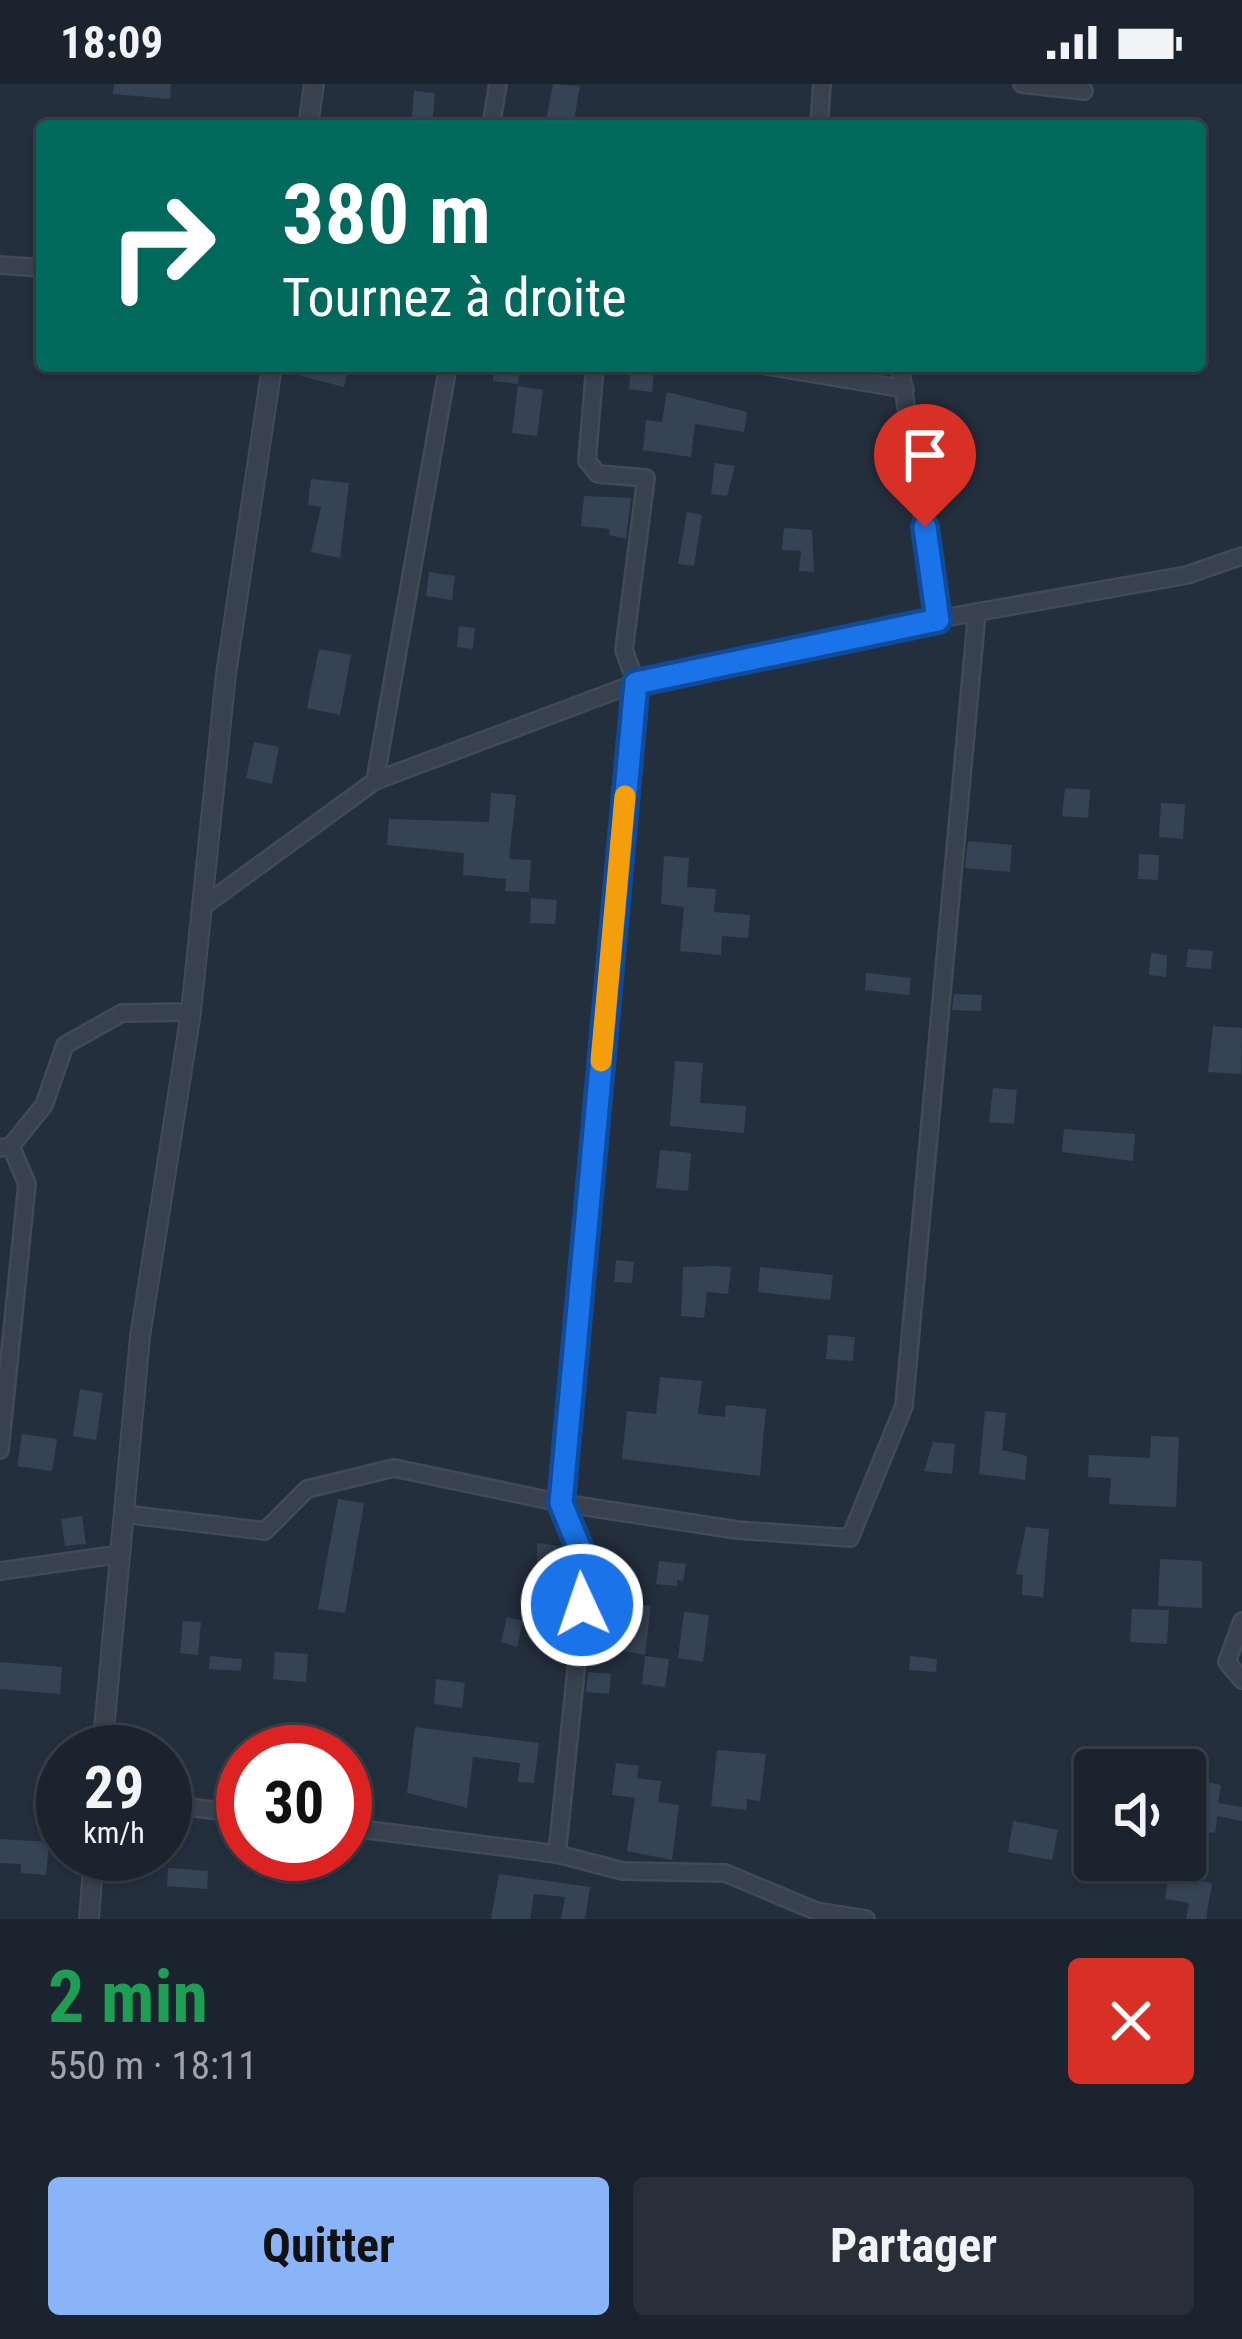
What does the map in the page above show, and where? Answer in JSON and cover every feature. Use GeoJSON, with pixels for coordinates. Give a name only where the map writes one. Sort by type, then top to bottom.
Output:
{"type":"FeatureCollection","features":[{"type":"Feature","properties":{"kind":"street"},"geometry":{"type":"LineString","coordinates":[[309,120],[314,84]]}},
{"type":"Feature","properties":{"kind":"street"},"geometry":{"type":"LineString","coordinates":[[492,120],[498,84]]}},
{"type":"Feature","properties":{"kind":"street"},"geometry":{"type":"LineString","coordinates":[[819,120],[822,84]]}},
{"type":"Feature","properties":{"kind":"street"},"geometry":{"type":"LineString","coordinates":[[1022,84],[1084,91]]}},
{"type":"Feature","properties":{"kind":"street"},"geometry":{"type":"LineString","coordinates":[[0,266],[36,268]]}},
{"type":"Feature","properties":{"kind":"street"},"geometry":{"type":"LineString","coordinates":[[105,1725],[140,1337],[191,1012],[226,674],[271,372]]}},
{"type":"Feature","properties":{"kind":"street"},"geometry":{"type":"LineString","coordinates":[[375,781],[447,372]]}},
{"type":"Feature","properties":{"kind":"street"},"geometry":{"type":"LineString","coordinates":[[557,1854],[586,1564],[561,1503],[636,683],[624,650],[646,478],[598,474],[587,460],[594,372]]}},
{"type":"Feature","properties":{"kind":"street"},"geometry":{"type":"LineString","coordinates":[[803,372],[905,389]]}},
{"type":"Feature","properties":{"kind":"street"},"geometry":{"type":"LineString","coordinates":[[901,372],[938,620]]}},
{"type":"Feature","properties":{"kind":"street"},"geometry":{"type":"LineString","coordinates":[[202,907],[375,781],[636,683],[977,612],[1187,575],[1242,556]]}},
{"type":"Feature","properties":{"kind":"street"},"geometry":{"type":"LineString","coordinates":[[124,1514],[266,1531],[307,1489],[394,1468],[561,1503],[737,1530],[850,1538],[904,1406],[977,612]]}},
{"type":"Feature","properties":{"kind":"street"},"geometry":{"type":"LineString","coordinates":[[0,1450],[27,1184],[5,1147],[44,1106],[64,1045],[122,1013],[191,1012]]}},
{"type":"Feature","properties":{"kind":"street"},"geometry":{"type":"LineString","coordinates":[[0,1571],[121,1554]]}},
{"type":"Feature","properties":{"kind":"street"},"geometry":{"type":"LineString","coordinates":[[1242,1621],[1227,1662],[1242,1680]]}},
{"type":"Feature","properties":{"kind":"street"},"geometry":{"type":"LineString","coordinates":[[372,1830],[557,1854],[622,1870],[725,1874],[816,1915],[866,1919]]}},
{"type":"Feature","properties":{"kind":"street"},"geometry":{"type":"LineString","coordinates":[[89,1919],[92,1881]]}},
{"type":"Feature","properties":{"kind":"building"},"geometry":{"type":"Polygon","coordinates":[[[114,84],[171,84],[170,99],[113,94],[114,84]]]}},
{"type":"Feature","properties":{"kind":"building"},"geometry":{"type":"Polygon","coordinates":[[[553,84],[580,86],[574,120],[546,120],[553,84]]]}},
{"type":"Feature","properties":{"kind":"building"},"geometry":{"type":"Polygon","coordinates":[[[414,91],[435,93],[433,120],[412,120],[414,91]]]}},
{"type":"Feature","properties":{"kind":"building"},"geometry":{"type":"Polygon","coordinates":[[[285,372],[348,372],[344,387],[285,372]]]}},
{"type":"Feature","properties":{"kind":"building"},"geometry":{"type":"Polygon","coordinates":[[[494,372],[519,372],[518,384],[493,381],[494,372]]]}},
{"type":"Feature","properties":{"kind":"building"},"geometry":{"type":"Polygon","coordinates":[[[630,372],[654,374],[652,392],[629,389],[630,372]]]}},
{"type":"Feature","properties":{"kind":"building"},"geometry":{"type":"Polygon","coordinates":[[[518,386],[543,390],[537,436],[512,433],[518,386]]]}},
{"type":"Feature","properties":{"kind":"building"},"geometry":{"type":"Polygon","coordinates":[[[667,392],[747,412],[744,432],[695,424],[691,457],[643,450],[646,420],[662,422],[667,392]]]}},
{"type":"Feature","properties":{"kind":"building"},"geometry":{"type":"Polygon","coordinates":[[[715,463],[735,466],[727,496],[711,494],[715,463]]]}},
{"type":"Feature","properties":{"kind":"building"},"geometry":{"type":"Polygon","coordinates":[[[311,479],[349,483],[340,558],[311,552],[321,507],[308,505],[311,479]]]}},
{"type":"Feature","properties":{"kind":"building"},"geometry":{"type":"Polygon","coordinates":[[[584,496],[631,498],[626,539],[609,535],[610,529],[581,526],[584,496]]]}},
{"type":"Feature","properties":{"kind":"building"},"geometry":{"type":"Polygon","coordinates":[[[687,512],[702,515],[694,566],[678,564],[687,512]]]}},
{"type":"Feature","properties":{"kind":"building"},"geometry":{"type":"Polygon","coordinates":[[[784,528],[812,530],[814,572],[799,571],[801,551],[782,550],[784,528]]]}},
{"type":"Feature","properties":{"kind":"building"},"geometry":{"type":"Polygon","coordinates":[[[429,572],[455,576],[452,600],[426,596],[429,572]]]}},
{"type":"Feature","properties":{"kind":"building"},"geometry":{"type":"Polygon","coordinates":[[[459,626],[475,628],[473,649],[457,647],[459,626]]]}},
{"type":"Feature","properties":{"kind":"building"},"geometry":{"type":"Polygon","coordinates":[[[319,649],[351,655],[340,715],[307,708],[319,649]]]}},
{"type":"Feature","properties":{"kind":"building"},"geometry":{"type":"Polygon","coordinates":[[[254,742],[279,747],[272,784],[246,778],[254,742]]]}},
{"type":"Feature","properties":{"kind":"building"},"geometry":{"type":"Polygon","coordinates":[[[1065,788],[1090,790],[1088,818],[1062,816],[1065,788]]]}},
{"type":"Feature","properties":{"kind":"building"},"geometry":{"type":"Polygon","coordinates":[[[491,793],[516,795],[509,859],[531,860],[529,892],[505,891],[506,879],[463,875],[464,853],[387,845],[389,819],[489,822],[491,793]]]}},
{"type":"Feature","properties":{"kind":"building"},"geometry":{"type":"Polygon","coordinates":[[[1161,803],[1185,804],[1183,839],[1159,837],[1161,803]]]}},
{"type":"Feature","properties":{"kind":"building"},"geometry":{"type":"Polygon","coordinates":[[[968,841],[1012,845],[1010,872],[965,868],[968,841]]]}},
{"type":"Feature","properties":{"kind":"building"},"geometry":{"type":"Polygon","coordinates":[[[1139,854],[1159,855],[1158,880],[1138,879],[1139,854]]]}},
{"type":"Feature","properties":{"kind":"building"},"geometry":{"type":"Polygon","coordinates":[[[664,856],[689,858],[687,887],[716,889],[714,912],[750,915],[748,938],[722,936],[721,955],[680,951],[684,907],[661,904],[664,856]]]}},
{"type":"Feature","properties":{"kind":"building"},"geometry":{"type":"Polygon","coordinates":[[[531,898],[557,900],[555,924],[530,923],[531,898]]]}},
{"type":"Feature","properties":{"kind":"building"},"geometry":{"type":"Polygon","coordinates":[[[1188,949],[1213,951],[1211,969],[1186,967],[1188,949]]]}},
{"type":"Feature","properties":{"kind":"building"},"geometry":{"type":"Polygon","coordinates":[[[1151,953],[1167,955],[1166,977],[1149,975],[1151,953]]]}},
{"type":"Feature","properties":{"kind":"building"},"geometry":{"type":"Polygon","coordinates":[[[866,973],[911,978],[909,995],[865,990],[866,973]]]}},
{"type":"Feature","properties":{"kind":"building"},"geometry":{"type":"Polygon","coordinates":[[[954,994],[982,995],[981,1011],[952,1010],[954,994]]]}},
{"type":"Feature","properties":{"kind":"building"},"geometry":{"type":"Polygon","coordinates":[[[1213,1026],[1242,1028],[1241,1074],[1208,1072],[1213,1026]]]}},
{"type":"Feature","properties":{"kind":"building"},"geometry":{"type":"Polygon","coordinates":[[[675,1061],[703,1063],[700,1103],[746,1106],[744,1133],[670,1126],[675,1061]]]}},
{"type":"Feature","properties":{"kind":"building"},"geometry":{"type":"Polygon","coordinates":[[[993,1088],[1017,1090],[1014,1124],[989,1122],[993,1088]]]}},
{"type":"Feature","properties":{"kind":"building"},"geometry":{"type":"Polygon","coordinates":[[[1064,1129],[1135,1134],[1133,1161],[1062,1152],[1064,1129]]]}},
{"type":"Feature","properties":{"kind":"building"},"geometry":{"type":"Polygon","coordinates":[[[660,1150],[691,1153],[688,1191],[656,1188],[660,1150]]]}},
{"type":"Feature","properties":{"kind":"building"},"geometry":{"type":"Polygon","coordinates":[[[616,1260],[634,1262],[632,1283],[614,1282],[616,1260]]]}},
{"type":"Feature","properties":{"kind":"building"},"geometry":{"type":"Polygon","coordinates":[[[683,1267],[731,1267],[728,1294],[707,1292],[704,1318],[681,1316],[683,1267]]]}},
{"type":"Feature","properties":{"kind":"building"},"geometry":{"type":"Polygon","coordinates":[[[760,1267],[833,1275],[830,1300],[758,1292],[760,1267]]]}},
{"type":"Feature","properties":{"kind":"building"},"geometry":{"type":"Polygon","coordinates":[[[828,1335],[855,1337],[853,1361],[826,1359],[828,1335]]]}},
{"type":"Feature","properties":{"kind":"building"},"geometry":{"type":"Polygon","coordinates":[[[660,1377],[702,1381],[698,1414],[725,1417],[726,1405],[766,1409],[760,1476],[622,1459],[627,1411],[656,1414],[660,1377]]]}},
{"type":"Feature","properties":{"kind":"building"},"geometry":{"type":"Polygon","coordinates":[[[80,1389],[103,1393],[96,1440],[73,1436],[80,1389]]]}},
{"type":"Feature","properties":{"kind":"building"},"geometry":{"type":"Polygon","coordinates":[[[985,1411],[1006,1413],[1002,1450],[1027,1456],[1025,1480],[979,1474],[985,1411]]]}},
{"type":"Feature","properties":{"kind":"building"},"geometry":{"type":"Polygon","coordinates":[[[22,1434],[57,1439],[52,1471],[17,1466],[22,1434]]]}},
{"type":"Feature","properties":{"kind":"building"},"geometry":{"type":"Polygon","coordinates":[[[1151,1436],[1179,1437],[1176,1507],[1109,1504],[1111,1478],[1088,1477],[1089,1455],[1150,1458],[1151,1436]]]}},
{"type":"Feature","properties":{"kind":"building"},"geometry":{"type":"Polygon","coordinates":[[[933,1442],[955,1444],[952,1474],[924,1471],[933,1442]]]}},
{"type":"Feature","properties":{"kind":"building"},"geometry":{"type":"Polygon","coordinates":[[[338,1499],[364,1503],[345,1613],[318,1609],[338,1499]]]}},
{"type":"Feature","properties":{"kind":"building"},"geometry":{"type":"Polygon","coordinates":[[[82,1516],[86,1544],[65,1546],[61,1519],[82,1516]]]}},
{"type":"Feature","properties":{"kind":"building"},"geometry":{"type":"Polygon","coordinates":[[[1026,1527],[1049,1529],[1043,1597],[1022,1595],[1023,1575],[1016,1574],[1026,1527]]]}},
{"type":"Feature","properties":{"kind":"building"},"geometry":{"type":"Polygon","coordinates":[[[537,1543],[567,1547],[562,1596],[537,1594],[537,1543]]]}},
{"type":"Feature","properties":{"kind":"building"},"geometry":{"type":"Polygon","coordinates":[[[1160,1559],[1202,1561],[1202,1608],[1158,1606],[1160,1559]]]}},
{"type":"Feature","properties":{"kind":"building"},"geometry":{"type":"Polygon","coordinates":[[[659,1561],[686,1564],[683,1581],[677,1580],[677,1586],[656,1584],[659,1561]]]}},
{"type":"Feature","properties":{"kind":"building"},"geometry":{"type":"Polygon","coordinates":[[[603,1600],[651,1606],[645,1655],[597,1646],[603,1600]]]}},
{"type":"Feature","properties":{"kind":"building"},"geometry":{"type":"Polygon","coordinates":[[[1132,1609],[1169,1610],[1167,1644],[1130,1642],[1132,1609]]]}},
{"type":"Feature","properties":{"kind":"building"},"geometry":{"type":"Polygon","coordinates":[[[684,1612],[709,1615],[703,1662],[678,1658],[684,1612]]]}},
{"type":"Feature","properties":{"kind":"building"},"geometry":{"type":"Polygon","coordinates":[[[507,1617],[523,1621],[517,1647],[501,1642],[507,1617]]]}},
{"type":"Feature","properties":{"kind":"building"},"geometry":{"type":"Polygon","coordinates":[[[183,1621],[201,1622],[198,1655],[180,1653],[183,1621]]]}},
{"type":"Feature","properties":{"kind":"building"},"geometry":{"type":"Polygon","coordinates":[[[275,1652],[308,1654],[306,1682],[273,1679],[275,1652]]]}},
{"type":"Feature","properties":{"kind":"building"},"geometry":{"type":"Polygon","coordinates":[[[210,1656],[242,1659],[241,1671],[209,1669],[210,1656]]]}},
{"type":"Feature","properties":{"kind":"building"},"geometry":{"type":"Polygon","coordinates":[[[645,1656],[669,1659],[665,1687],[642,1684],[645,1656]]]}},
{"type":"Feature","properties":{"kind":"building"},"geometry":{"type":"Polygon","coordinates":[[[910,1656],[937,1659],[936,1672],[909,1670],[910,1656]]]}},
{"type":"Feature","properties":{"kind":"building"},"geometry":{"type":"Polygon","coordinates":[[[0,1662],[62,1667],[60,1694],[0,1689],[0,1662]]]}},
{"type":"Feature","properties":{"kind":"building"},"geometry":{"type":"Polygon","coordinates":[[[588,1672],[611,1674],[609,1694],[586,1692],[588,1672]]]}},
{"type":"Feature","properties":{"kind":"building"},"geometry":{"type":"Polygon","coordinates":[[[436,1679],[465,1683],[462,1708],[434,1704],[436,1679]]]}},
{"type":"Feature","properties":{"kind":"building"},"geometry":{"type":"Polygon","coordinates":[[[415,1727],[539,1743],[534,1783],[518,1782],[520,1763],[473,1757],[467,1808],[407,1793],[415,1727]]]}},
{"type":"Feature","properties":{"kind":"building"},"geometry":{"type":"Polygon","coordinates":[[[717,1750],[766,1754],[760,1801],[747,1799],[746,1810],[711,1806],[717,1750]]]}},
{"type":"Feature","properties":{"kind":"building"},"geometry":{"type":"Polygon","coordinates":[[[616,1763],[639,1766],[637,1778],[661,1781],[658,1802],[679,1805],[672,1860],[627,1851],[635,1798],[612,1795],[616,1763]]]}},
{"type":"Feature","properties":{"kind":"building"},"geometry":{"type":"Polygon","coordinates":[[[1206,1782],[1221,1785],[1218,1803],[1242,1807],[1242,1821],[1217,1816],[1215,1833],[1206,1832],[1206,1782]]]}},
{"type":"Feature","properties":{"kind":"building"},"geometry":{"type":"Polygon","coordinates":[[[1013,1821],[1058,1830],[1052,1860],[1008,1852],[1013,1821]]]}},
{"type":"Feature","properties":{"kind":"building"},"geometry":{"type":"Polygon","coordinates":[[[0,1839],[36,1841],[36,1874],[21,1873],[21,1864],[0,1863],[0,1839]]]}},
{"type":"Feature","properties":{"kind":"building"},"geometry":{"type":"Polygon","coordinates":[[[192,1870],[208,1871],[207,1889],[167,1886],[167,1881],[192,1881],[192,1870]]]}},
{"type":"Feature","properties":{"kind":"building"},"geometry":{"type":"Polygon","coordinates":[[[499,1874],[590,1887],[585,1919],[561,1919],[565,1897],[534,1894],[530,1919],[491,1919],[499,1874]]]}},
{"type":"Feature","properties":{"kind":"building"},"geometry":{"type":"Polygon","coordinates":[[[1168,1881],[1212,1883],[1206,1919],[1186,1919],[1189,1903],[1165,1899],[1168,1881]]]}},
{"type":"Feature","properties":{"kind":"slow traffic"},"geometry":{"type":"LineString","coordinates":[[601,1061],[625,796]]}},
{"type":"Feature","properties":{"kind":"route"},"geometry":{"type":"LineString","coordinates":[[582,1605],[586,1564],[561,1503],[636,683],[831,638],[938,620],[925,527]]}}]}
